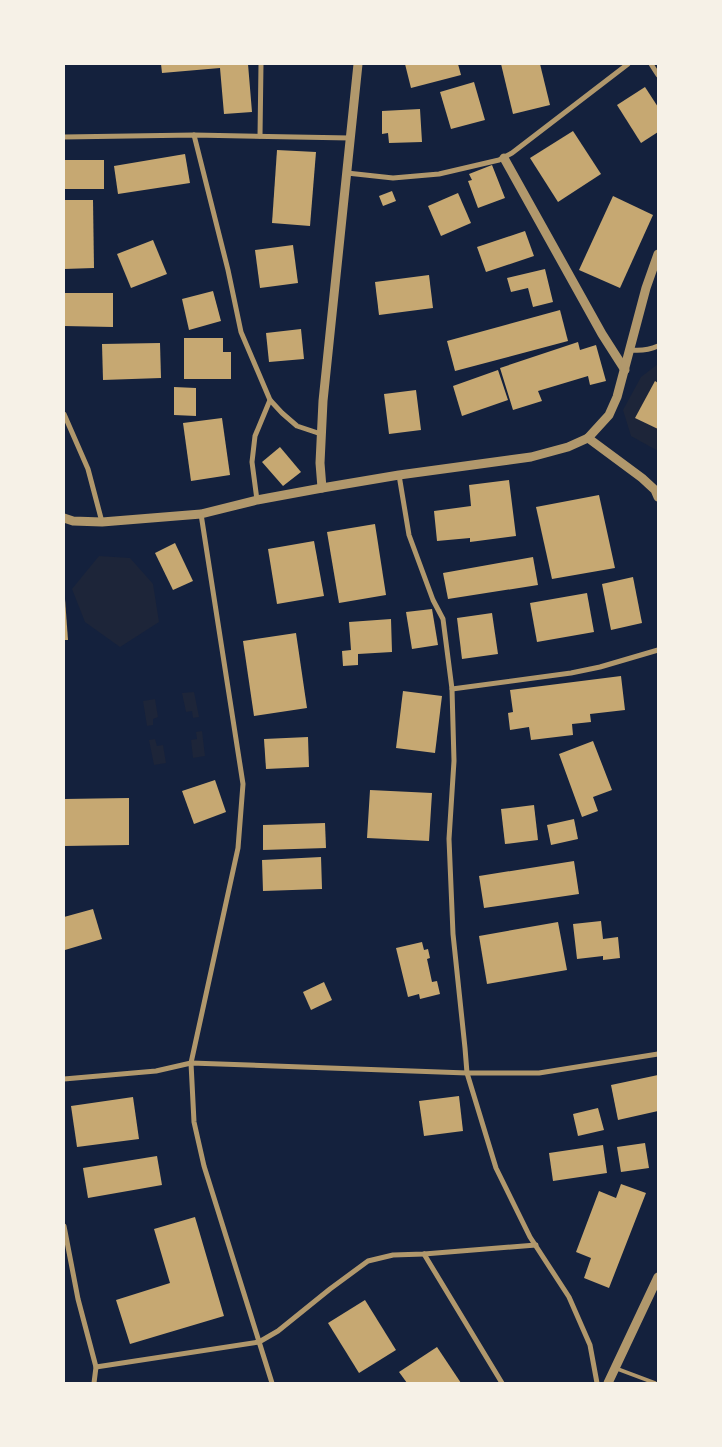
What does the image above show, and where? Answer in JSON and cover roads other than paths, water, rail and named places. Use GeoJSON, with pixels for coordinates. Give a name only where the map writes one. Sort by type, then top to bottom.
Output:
{"type":"FeatureCollection","features":[{"type":"Feature","properties":{"kind":"street"},"geometry":{"type":"LineString","coordinates":[[260,136],[261,64]]}},
{"type":"Feature","properties":{"kind":"street"},"geometry":{"type":"LineString","coordinates":[[322,488],[320,463],[323,401],[358,64]]}},
{"type":"Feature","properties":{"kind":"street"},"geometry":{"type":"LineString","coordinates":[[347,173],[393,178],[421,176],[458,170],[499,160],[526,143],[628,64]]}},
{"type":"Feature","properties":{"kind":"street"},"geometry":{"type":"LineString","coordinates":[[651,64],[658,75]]}},
{"type":"Feature","properties":{"kind":"street"},"geometry":{"type":"LineString","coordinates":[[194,135],[228,270],[241,332],[270,400],[297,426],[321,434]]}},
{"type":"Feature","properties":{"kind":"street"},"geometry":{"type":"LineString","coordinates":[[64,137],[194,135],[350,138]]}},
{"type":"Feature","properties":{"kind":"street"},"geometry":{"type":"LineString","coordinates":[[504,158],[602,334],[625,370]]}},
{"type":"Feature","properties":{"kind":"street"},"geometry":{"type":"LineString","coordinates":[[67,521],[102,522],[201,514],[257,500],[322,488],[399,475],[531,457],[568,448],[588,438],[608,415],[617,397],[646,288],[658,254]]}},
{"type":"Feature","properties":{"kind":"street"},"geometry":{"type":"LineString","coordinates":[[631,350],[648,350],[658,346]]}},
{"type":"Feature","properties":{"kind":"street"},"geometry":{"type":"LineString","coordinates":[[257,500],[252,462],[255,436],[270,400]]}},
{"type":"Feature","properties":{"kind":"street"},"geometry":{"type":"LineString","coordinates":[[64,414],[88,469],[102,522]]}},
{"type":"Feature","properties":{"kind":"street"},"geometry":{"type":"LineString","coordinates":[[588,438],[642,478],[658,496]]}},
{"type":"Feature","properties":{"kind":"street"},"geometry":{"type":"LineString","coordinates":[[399,475],[409,535],[432,600],[443,619],[452,689],[454,761],[449,839],[453,934],[467,1073],[496,1168],[536,1245],[569,1297],[590,1345],[597,1383]]}},
{"type":"Feature","properties":{"kind":"street"},"geometry":{"type":"LineString","coordinates":[[201,514],[243,784],[238,848],[191,1063],[194,1122],[204,1166],[272,1383]]}},
{"type":"Feature","properties":{"kind":"street"},"geometry":{"type":"LineString","coordinates":[[452,689],[571,673],[600,667],[658,650]]}},
{"type":"Feature","properties":{"kind":"street"},"geometry":{"type":"LineString","coordinates":[[64,1080],[156,1071],[191,1063],[467,1073],[539,1073],[658,1054]]}},
{"type":"Feature","properties":{"kind":"street"},"geometry":{"type":"LineString","coordinates":[[64,1226],[78,1299],[96,1367],[94,1383]]}},
{"type":"Feature","properties":{"kind":"street"},"geometry":{"type":"LineString","coordinates":[[96,1367],[259,1342],[278,1331],[368,1261],[393,1255],[536,1245]]}},
{"type":"Feature","properties":{"kind":"street"},"geometry":{"type":"LineString","coordinates":[[424,1254],[502,1383]]}},
{"type":"Feature","properties":{"kind":"street"},"geometry":{"type":"LineString","coordinates":[[608,1383],[658,1277]]}},
{"type":"Feature","properties":{"kind":"lane"},"geometry":{"type":"LineString","coordinates":[[615,1368],[655,1383]]}}]}
